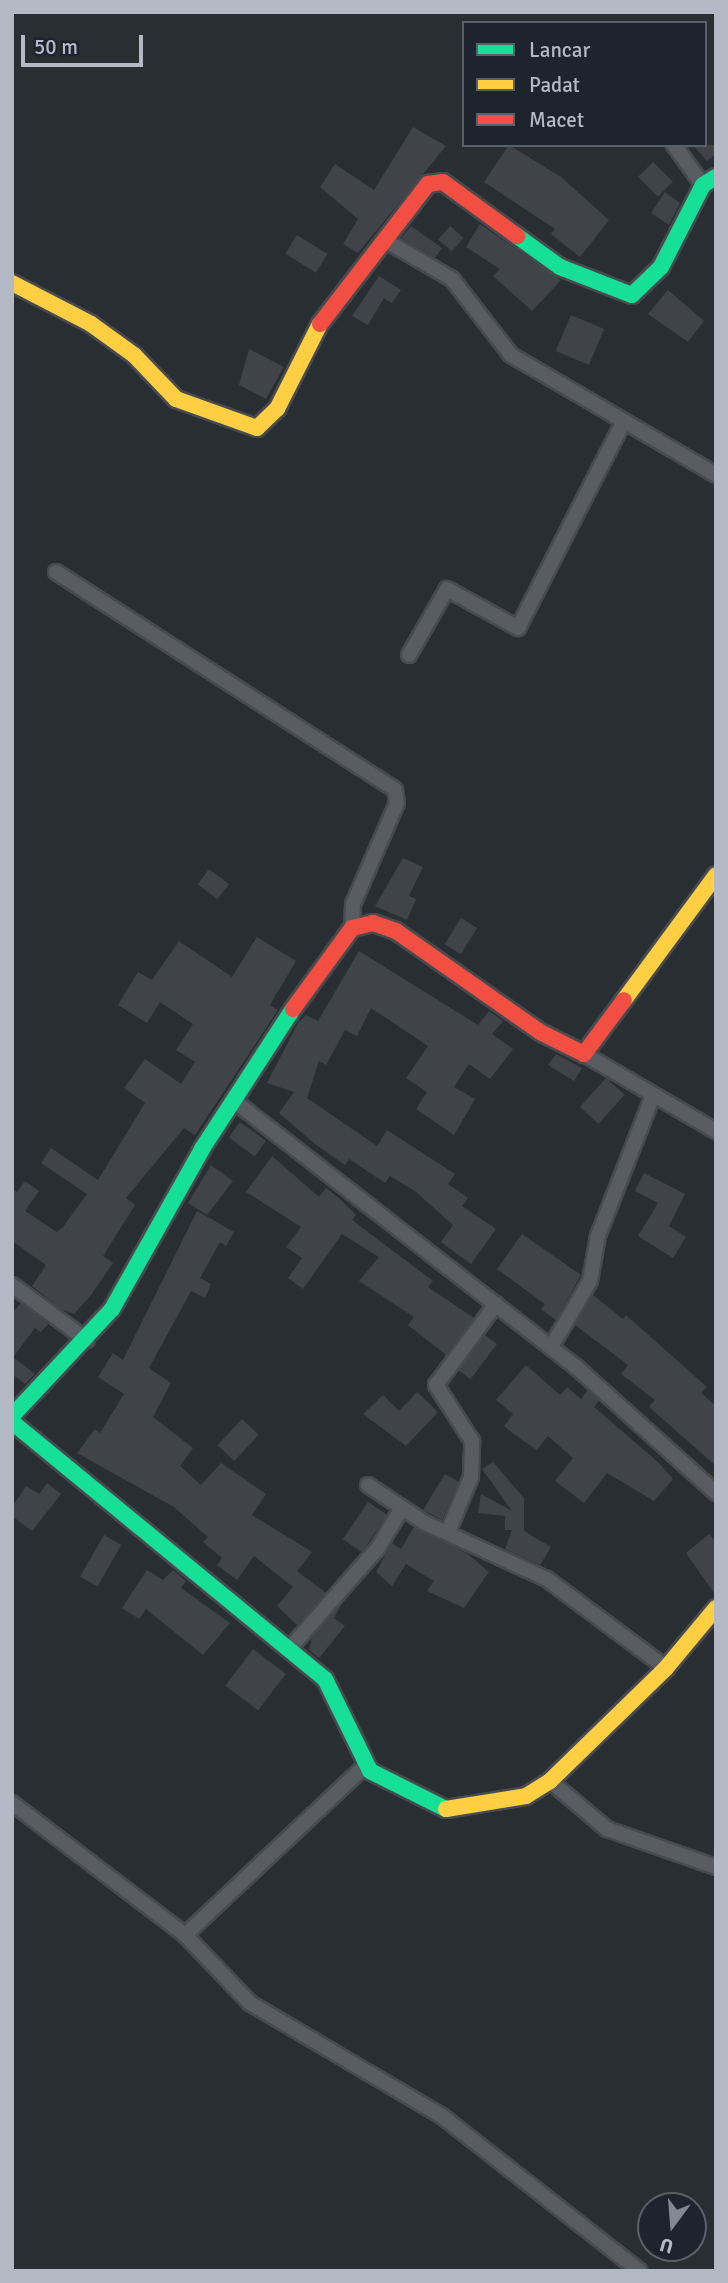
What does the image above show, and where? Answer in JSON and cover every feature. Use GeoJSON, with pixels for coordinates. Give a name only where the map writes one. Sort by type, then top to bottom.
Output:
{"type":"FeatureCollection","features":[{"type":"Feature","properties":{"kind":"street"},"geometry":{"type":"LineString","coordinates":[[12,282],[91,324],[134,355],[176,399],[257,428],[277,409],[322,320],[388,242],[428,184],[443,181],[560,267],[637,295],[661,267],[710,181],[676,147]]}},
{"type":"Feature","properties":{"kind":"street"},"geometry":{"type":"LineString","coordinates":[[388,242],[452,279],[511,355],[622,423],[716,475]]}},
{"type":"Feature","properties":{"kind":"street"},"geometry":{"type":"LineString","coordinates":[[409,655],[447,589],[518,628],[622,423]]}},
{"type":"Feature","properties":{"kind":"street"},"geometry":{"type":"LineString","coordinates":[[12,1416],[87,1340],[126,1288],[233,1100],[352,928],[353,906],[397,803],[395,790],[56,572]]}},
{"type":"Feature","properties":{"kind":"street"},"geometry":{"type":"LineString","coordinates":[[584,1054],[716,875]]}},
{"type":"Feature","properties":{"kind":"street"},"geometry":{"type":"LineString","coordinates":[[352,928],[373,923],[396,931],[540,1032],[584,1054],[716,1130]]}},
{"type":"Feature","properties":{"kind":"street"},"geometry":{"type":"LineString","coordinates":[[551,1348],[590,1281],[598,1236],[653,1096]]}},
{"type":"Feature","properties":{"kind":"street"},"geometry":{"type":"LineString","coordinates":[[233,1100],[551,1348],[716,1493]]}},
{"type":"Feature","properties":{"kind":"street"},"geometry":{"type":"LineString","coordinates":[[12,1285],[87,1340]]}},
{"type":"Feature","properties":{"kind":"street"},"geometry":{"type":"LineString","coordinates":[[448,1532],[471,1476],[472,1441],[436,1385],[496,1304]]}},
{"type":"Feature","properties":{"kind":"street"},"geometry":{"type":"LineString","coordinates":[[12,1422],[325,1679],[367,1764],[402,1792],[452,1811],[526,1796],[550,1781],[666,1668],[716,1608]]}},
{"type":"Feature","properties":{"kind":"street"},"geometry":{"type":"LineString","coordinates":[[368,1485],[448,1532],[548,1580],[666,1668]]}},
{"type":"Feature","properties":{"kind":"street"},"geometry":{"type":"LineString","coordinates":[[290,1648],[378,1549],[402,1507]]}},
{"type":"Feature","properties":{"kind":"street"},"geometry":{"type":"LineString","coordinates":[[185,1935],[367,1764]]}},
{"type":"Feature","properties":{"kind":"street"},"geometry":{"type":"LineString","coordinates":[[550,1781],[607,1829],[716,1867]]}},
{"type":"Feature","properties":{"kind":"street"},"geometry":{"type":"LineString","coordinates":[[12,1803],[185,1935],[250,2003],[442,2116],[640,2271]]}},
{"type":"Feature","properties":{"kind":"building"},"geometry":{"type":"Polygon","coordinates":[[[413,127],[446,146],[358,253],[343,244],[358,219],[320,187],[335,164],[374,190],[413,127]]]}},
{"type":"Feature","properties":{"kind":"building"},"geometry":{"type":"Polygon","coordinates":[[[716,145],[716,154],[707,161],[695,147],[716,145]]]}},
{"type":"Feature","properties":{"kind":"building"},"geometry":{"type":"Polygon","coordinates":[[[508,147],[512,147],[561,177],[609,220],[580,257],[551,234],[555,229],[484,182],[508,147]]]}},
{"type":"Feature","properties":{"kind":"building"},"geometry":{"type":"Polygon","coordinates":[[[653,162],[673,182],[658,197],[638,177],[653,162]]]}},
{"type":"Feature","properties":{"kind":"building"},"geometry":{"type":"Polygon","coordinates":[[[665,192],[680,203],[669,225],[651,213],[665,192]]]}},
{"type":"Feature","properties":{"kind":"building"},"geometry":{"type":"Polygon","coordinates":[[[480,224],[561,280],[532,311],[493,276],[500,269],[466,247],[480,224]]]}},
{"type":"Feature","properties":{"kind":"building"},"geometry":{"type":"Polygon","coordinates":[[[411,226],[442,248],[435,258],[401,238],[411,226]]]}},
{"type":"Feature","properties":{"kind":"building"},"geometry":{"type":"Polygon","coordinates":[[[450,226],[464,238],[452,251],[438,240],[450,226]]]}},
{"type":"Feature","properties":{"kind":"building"},"geometry":{"type":"Polygon","coordinates":[[[297,235],[328,254],[316,273],[285,254],[297,235]]]}},
{"type":"Feature","properties":{"kind":"building"},"geometry":{"type":"Polygon","coordinates":[[[379,276],[401,290],[392,303],[384,298],[368,325],[352,316],[379,276]]]}},
{"type":"Feature","properties":{"kind":"building"},"geometry":{"type":"Polygon","coordinates":[[[668,290],[704,321],[688,342],[648,314],[668,290]]]}},
{"type":"Feature","properties":{"kind":"building"},"geometry":{"type":"Polygon","coordinates":[[[571,315],[604,329],[589,365],[556,351],[571,315]]]}},
{"type":"Feature","properties":{"kind":"building"},"geometry":{"type":"Polygon","coordinates":[[[249,349],[284,367],[266,399],[239,385],[249,349]]]}},
{"type":"Feature","properties":{"kind":"building"},"geometry":{"type":"Polygon","coordinates":[[[403,858],[423,867],[409,896],[416,899],[407,920],[375,906],[403,858]]]}},
{"type":"Feature","properties":{"kind":"building"},"geometry":{"type":"Polygon","coordinates":[[[209,869],[229,884],[218,899],[198,884],[209,869]]]}},
{"type":"Feature","properties":{"kind":"building"},"geometry":{"type":"Polygon","coordinates":[[[461,918],[477,928],[461,954],[445,944],[461,918]]]}},
{"type":"Feature","properties":{"kind":"building"},"geometry":{"type":"Polygon","coordinates":[[[257,937],[296,961],[270,1005],[278,1010],[195,1135],[184,1128],[126,1198],[135,1205],[103,1256],[113,1263],[91,1295],[74,1314],[61,1309],[32,1286],[46,1265],[12,1241],[12,1189],[17,1192],[25,1181],[39,1191],[25,1211],[57,1232],[63,1227],[87,1194],[41,1163],[51,1148],[98,1180],[145,1103],[124,1088],[145,1059],[181,1084],[195,1062],[176,1050],[193,1024],[160,1002],[147,1023],[118,1005],[138,972],[152,980],[179,941],[232,977],[257,937]]]}},
{"type":"Feature","properties":{"kind":"building"},"geometry":{"type":"Polygon","coordinates":[[[359,951],[478,1025],[489,1011],[503,1021],[492,1034],[513,1049],[490,1079],[469,1064],[454,1087],[475,1099],[454,1135],[416,1109],[427,1092],[406,1078],[428,1046],[371,1008],[357,1036],[345,1030],[326,1065],[319,1061],[307,1098],[377,1146],[387,1130],[455,1174],[448,1184],[468,1198],[462,1206],[496,1229],[471,1264],[441,1242],[453,1225],[416,1192],[390,1176],[385,1183],[349,1159],[345,1165],[315,1144],[279,1113],[294,1092],[267,1083],[298,1023],[306,1015],[318,1021],[359,951]]]}},
{"type":"Feature","properties":{"kind":"building"},"geometry":{"type":"Polygon","coordinates":[[[556,1054],[582,1068],[574,1081],[548,1065],[556,1054]]]}},
{"type":"Feature","properties":{"kind":"building"},"geometry":{"type":"Polygon","coordinates":[[[606,1078],[625,1095],[598,1124],[580,1107],[606,1078]]]}},
{"type":"Feature","properties":{"kind":"building"},"geometry":{"type":"Polygon","coordinates":[[[240,1122],[266,1141],[255,1156],[229,1137],[240,1122]]]}},
{"type":"Feature","properties":{"kind":"building"},"geometry":{"type":"Polygon","coordinates":[[[272,1156],[319,1197],[326,1188],[340,1199],[356,1215],[352,1220],[433,1281],[428,1287],[474,1318],[446,1355],[408,1325],[414,1317],[359,1281],[379,1257],[342,1234],[303,1289],[288,1278],[302,1258],[286,1247],[301,1227],[246,1192],[272,1156]]]}},
{"type":"Feature","properties":{"kind":"building"},"geometry":{"type":"Polygon","coordinates":[[[211,1165],[233,1181],[207,1215],[188,1203],[211,1165]]]}},
{"type":"Feature","properties":{"kind":"building"},"geometry":{"type":"Polygon","coordinates":[[[644,1173],[685,1194],[669,1226],[686,1237],[673,1258],[638,1236],[658,1203],[635,1191],[644,1173]]]}},
{"type":"Feature","properties":{"kind":"building"},"geometry":{"type":"Polygon","coordinates":[[[197,1211],[234,1232],[226,1246],[220,1242],[200,1278],[211,1284],[205,1298],[191,1291],[149,1368],[171,1383],[153,1417],[193,1448],[180,1466],[201,1485],[221,1463],[266,1494],[252,1515],[312,1552],[297,1571],[326,1593],[297,1625],[277,1606],[293,1587],[254,1556],[237,1580],[217,1565],[222,1558],[203,1542],[208,1537],[174,1507],[77,1453],[95,1429],[100,1433],[124,1394],[98,1377],[113,1353],[123,1360],[197,1211]]]}},
{"type":"Feature","properties":{"kind":"building"},"geometry":{"type":"Polygon","coordinates":[[[522,1234],[581,1275],[556,1320],[541,1309],[545,1304],[497,1269],[522,1234]]]}},
{"type":"Feature","properties":{"kind":"building"},"geometry":{"type":"Polygon","coordinates":[[[593,1295],[623,1319],[626,1315],[707,1387],[701,1393],[716,1406],[716,1466],[649,1407],[655,1400],[621,1374],[628,1365],[575,1325],[593,1295]]]}},
{"type":"Feature","properties":{"kind":"building"},"geometry":{"type":"Polygon","coordinates":[[[21,1303],[48,1324],[41,1332],[35,1328],[13,1357],[35,1374],[25,1384],[12,1374],[12,1313],[21,1303]]]}},
{"type":"Feature","properties":{"kind":"building"},"geometry":{"type":"Polygon","coordinates":[[[485,1335],[497,1344],[470,1379],[459,1370],[485,1335]]]}},
{"type":"Feature","properties":{"kind":"building"},"geometry":{"type":"Polygon","coordinates":[[[526,1365],[560,1395],[567,1387],[581,1399],[588,1390],[599,1401],[594,1407],[658,1462],[673,1479],[654,1501],[607,1473],[584,1503],[555,1481],[573,1458],[548,1436],[537,1450],[515,1435],[504,1426],[513,1414],[496,1400],[526,1365]]]}},
{"type":"Feature","properties":{"kind":"building"},"geometry":{"type":"Polygon","coordinates":[[[417,1392],[438,1412],[406,1446],[363,1414],[383,1395],[399,1411],[417,1392]]]}},
{"type":"Feature","properties":{"kind":"building"},"geometry":{"type":"Polygon","coordinates":[[[242,1419],[259,1435],[234,1461],[217,1445],[242,1419]]]}},
{"type":"Feature","properties":{"kind":"building"},"geometry":{"type":"Polygon","coordinates":[[[493,1462],[524,1498],[524,1531],[551,1547],[540,1565],[505,1549],[512,1530],[505,1530],[505,1516],[478,1513],[481,1494],[512,1511],[482,1469],[493,1462]]]}},
{"type":"Feature","properties":{"kind":"building"},"geometry":{"type":"Polygon","coordinates":[[[445,1474],[459,1482],[442,1520],[423,1510],[445,1474]]]}},
{"type":"Feature","properties":{"kind":"building"},"geometry":{"type":"Polygon","coordinates":[[[47,1483],[61,1494],[32,1531],[12,1516],[12,1507],[26,1486],[39,1494],[47,1483]]]}},
{"type":"Feature","properties":{"kind":"building"},"geometry":{"type":"Polygon","coordinates":[[[368,1502],[387,1515],[362,1552],[343,1539],[368,1502]]]}},
{"type":"Feature","properties":{"kind":"building"},"geometry":{"type":"Polygon","coordinates":[[[414,1527],[468,1554],[489,1572],[464,1608],[427,1591],[434,1581],[406,1564],[392,1586],[376,1572],[392,1543],[401,1549],[414,1527]]]}},
{"type":"Feature","properties":{"kind":"building"},"geometry":{"type":"Polygon","coordinates":[[[709,1534],[716,1542],[716,1596],[686,1553],[709,1534]]]}},
{"type":"Feature","properties":{"kind":"building"},"geometry":{"type":"Polygon","coordinates":[[[104,1535],[121,1545],[97,1587],[80,1577],[104,1535]]]}},
{"type":"Feature","properties":{"kind":"building"},"geometry":{"type":"Polygon","coordinates":[[[147,1570],[163,1580],[173,1570],[186,1581],[181,1588],[230,1623],[203,1655],[146,1609],[139,1619],[122,1608],[147,1570]]]}},
{"type":"Feature","properties":{"kind":"building"},"geometry":{"type":"Polygon","coordinates":[[[341,1605],[334,1618],[345,1626],[319,1658],[309,1650],[312,1637],[341,1605]]]}},
{"type":"Feature","properties":{"kind":"building"},"geometry":{"type":"Polygon","coordinates":[[[253,1649],[286,1674],[258,1710],[225,1686],[253,1649]]]}},
{"type":"Feature","properties":{"kind":"traffic: fast"},"geometry":{"type":"LineString","coordinates":[[517,236],[560,267],[632,295],[661,267],[703,185],[716,177]]}},
{"type":"Feature","properties":{"kind":"traffic: fast"},"geometry":{"type":"LineString","coordinates":[[12,1416],[112,1309],[202,1149],[293,1009]]}},
{"type":"Feature","properties":{"kind":"traffic: fast"},"geometry":{"type":"LineString","coordinates":[[12,1422],[325,1679],[370,1771],[446,1809]]}},
{"type":"Feature","properties":{"kind":"traffic: slow"},"geometry":{"type":"LineString","coordinates":[[12,283],[91,324],[134,355],[176,399],[257,428],[277,409],[320,324]]}},
{"type":"Feature","properties":{"kind":"traffic: slow"},"geometry":{"type":"LineString","coordinates":[[624,1000],[716,875]]}},
{"type":"Feature","properties":{"kind":"traffic: slow"},"geometry":{"type":"LineString","coordinates":[[446,1809],[526,1796],[550,1781],[666,1668],[716,1608]]}},
{"type":"Feature","properties":{"kind":"traffic: jam"},"geometry":{"type":"LineString","coordinates":[[320,324],[428,184],[443,182],[517,236]]}},
{"type":"Feature","properties":{"kind":"traffic: jam"},"geometry":{"type":"LineString","coordinates":[[293,1009],[352,928],[373,923],[396,931],[540,1032],[584,1054],[624,1000]]}}]}
